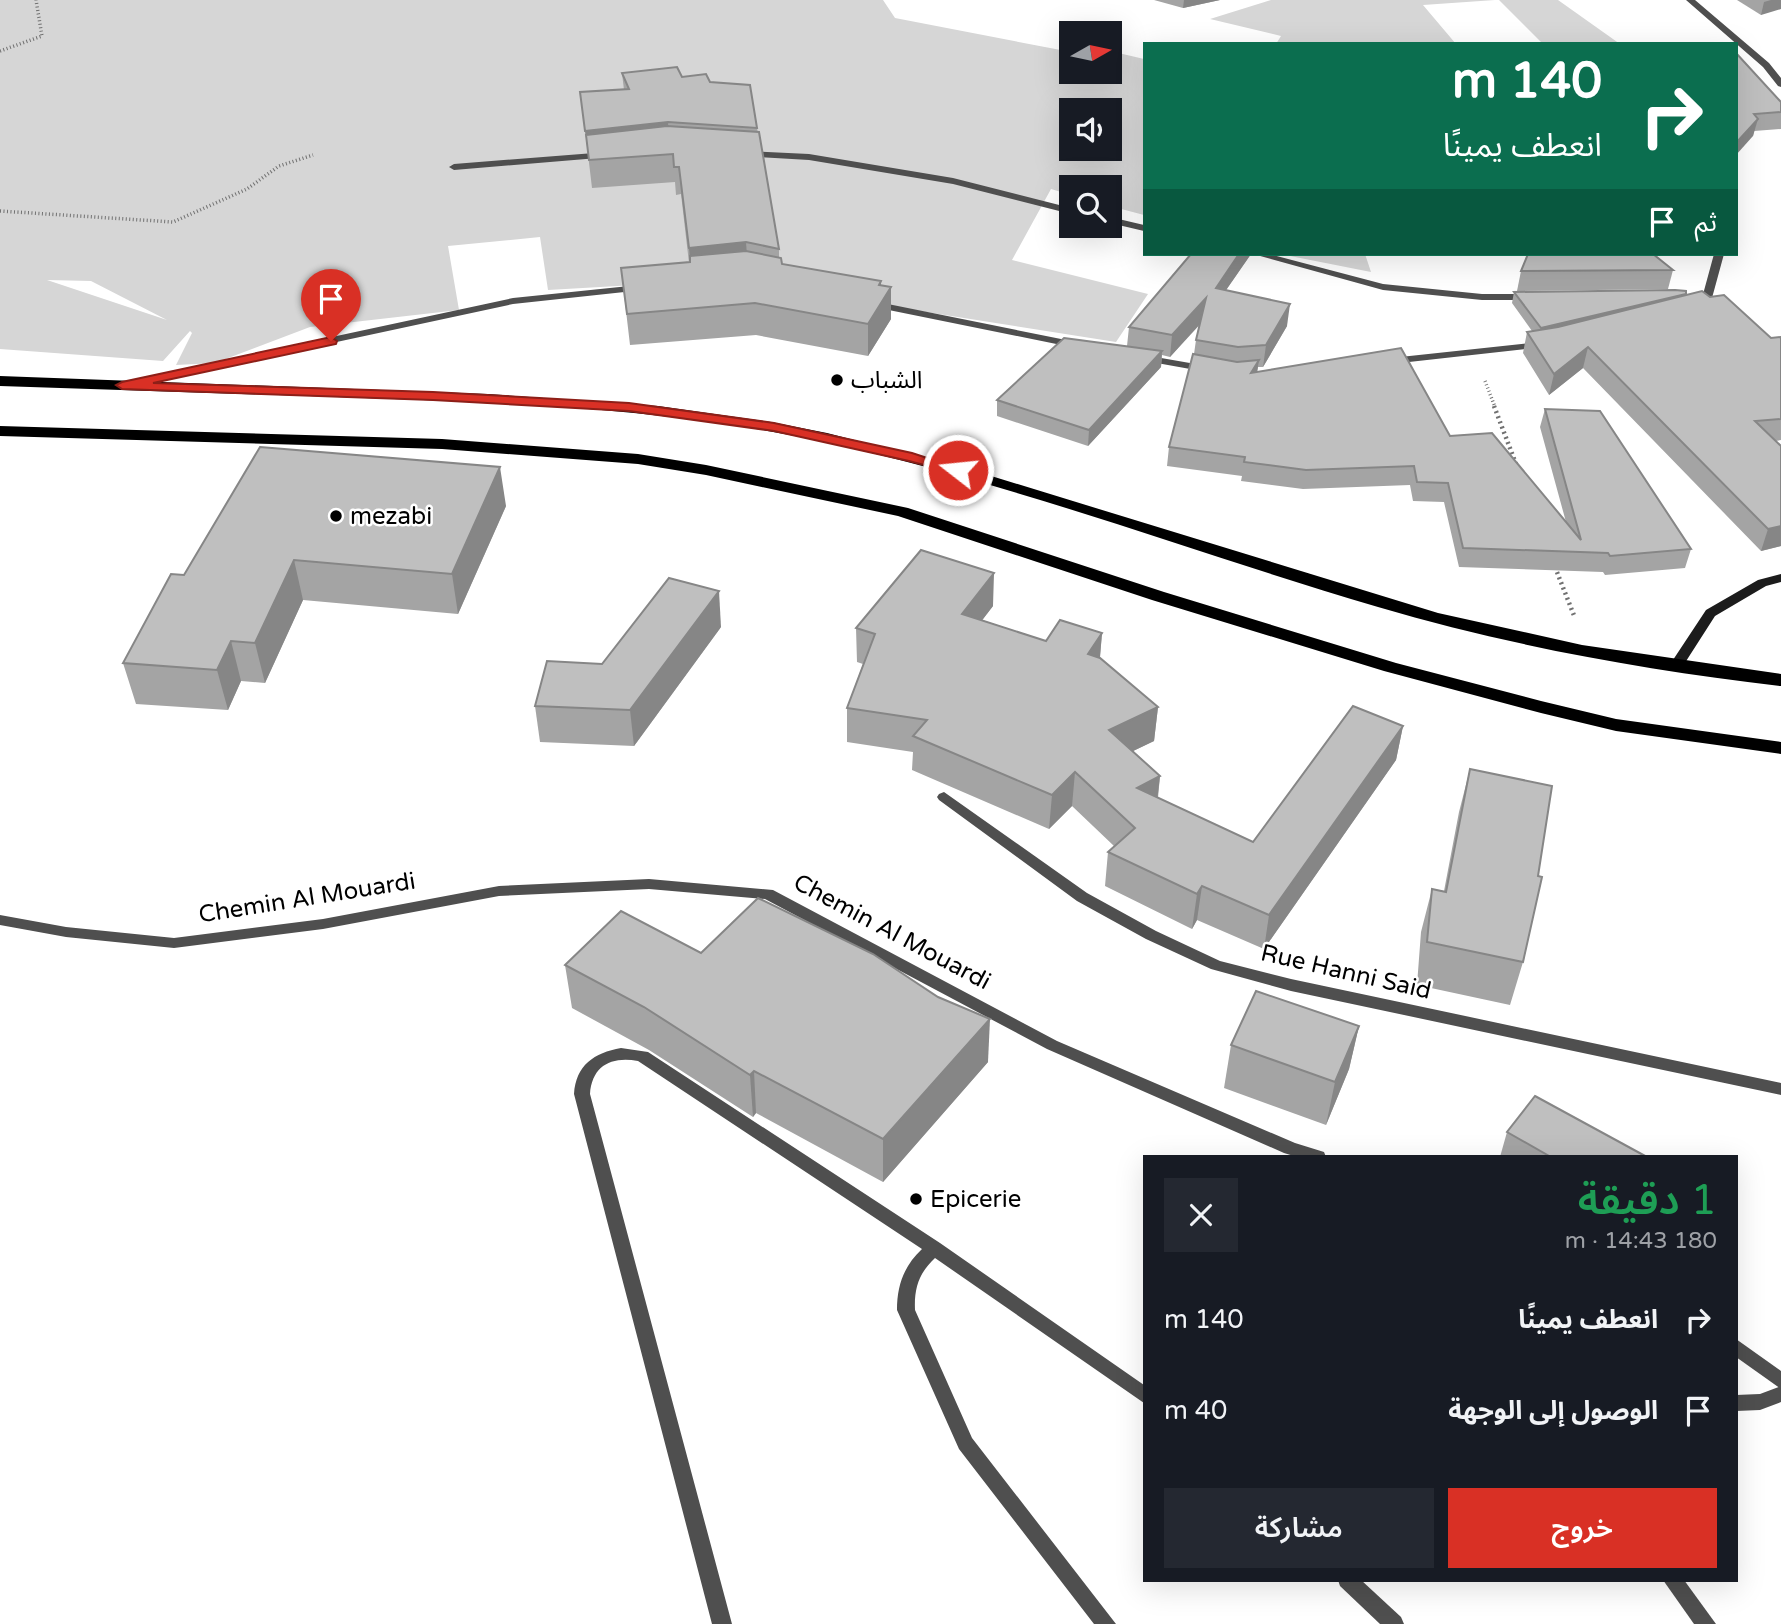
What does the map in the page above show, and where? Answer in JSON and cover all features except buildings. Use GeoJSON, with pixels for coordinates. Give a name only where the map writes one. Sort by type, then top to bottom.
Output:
{"type":"FeatureCollection","features":[{"type":"Feature","properties":{"kind":"highway"},"geometry":{"type":"LineString","coordinates":[[0,381],[433,396],[629,407],[774,427],[925,461],[1391,605],[1514,636],[1676,666],[1781,680]]}},
{"type":"Feature","properties":{"kind":"highway"},"geometry":{"type":"LineString","coordinates":[[0,431],[442,444],[638,459],[706,470],[902,512],[1196,608],[1390,667],[1541,707],[1629,727],[1781,748]]}},
{"type":"Feature","properties":{"kind":"main road"},"geometry":{"type":"LineString","coordinates":[[1676,666],[1710,613],[1762,583],[1781,578]]}},
{"type":"Feature","properties":{"kind":"street"},"geometry":{"type":"LineString","coordinates":[[1690,0],[1766,65],[1781,84]]}},
{"type":"Feature","properties":{"kind":"street"},"geometry":{"type":"LineString","coordinates":[[1766,65],[1781,64]]}},
{"type":"Feature","properties":{"kind":"street"},"geometry":{"type":"LineString","coordinates":[[454,167],[617,153]]}},
{"type":"Feature","properties":{"kind":"street"},"geometry":{"type":"LineString","coordinates":[[738,153],[809,158],[953,181],[1059,208]]}},
{"type":"Feature","properties":{"kind":"street"},"geometry":{"type":"LineString","coordinates":[[1122,223],[1143,228]]}},
{"type":"Feature","properties":{"kind":"street"},"geometry":{"type":"LineString","coordinates":[[1265,256],[1383,288],[1482,297],[1550,296]]}},
{"type":"Feature","properties":{"kind":"street"},"geometry":{"type":"LineString","coordinates":[[1700,300],[1718,256]]}},
{"type":"Feature","properties":{"kind":"street"},"geometry":{"type":"LineString","coordinates":[[122,385],[513,301],[651,286]]}},
{"type":"Feature","properties":{"kind":"street"},"geometry":{"type":"LineString","coordinates":[[864,302],[1090,348]]}},
{"type":"Feature","properties":{"kind":"street"},"geometry":{"type":"LineString","coordinates":[[1382,362],[1475,354],[1552,343]]}},
{"type":"Feature","properties":{"kind":"street"},"geometry":{"type":"LineString","coordinates":[[1130,355],[1222,372]]}},
{"type":"Feature","properties":{"kind":"street","name":"Rue Hanni Said"},"geometry":{"type":"LineString","coordinates":[[944,797],[1082,897],[1150,935],[1216,965],[1291,985],[1781,1089]]}},
{"type":"Feature","properties":{"kind":"street","name":"Chemin Al Mouardi"},"geometry":{"type":"LineString","coordinates":[[0,920],[66,932],[174,943],[323,924],[499,891],[649,884],[768,894],[1052,1045],[1313,1155]]}},
{"type":"Feature","properties":{"kind":"street"},"geometry":{"type":"LineString","coordinates":[[722,1624],[582,1094],[586,1072],[598,1060],[615,1054],[642,1056],[934,1248],[1143,1394]]}},
{"type":"Feature","properties":{"kind":"street"},"geometry":{"type":"LineString","coordinates":[[934,1248],[913,1268],[905,1295],[906,1310],[965,1443],[1106,1624]]}},
{"type":"Feature","properties":{"kind":"street"},"geometry":{"type":"LineString","coordinates":[[1738,1349],[1781,1381]]}},
{"type":"Feature","properties":{"kind":"street"},"geometry":{"type":"LineString","coordinates":[[1738,1403],[1760,1402],[1781,1394]]}},
{"type":"Feature","properties":{"kind":"street"},"geometry":{"type":"LineString","coordinates":[[1349,1582],[1394,1624]]}},
{"type":"Feature","properties":{"kind":"street"},"geometry":{"type":"LineString","coordinates":[[1674,1582],[1706,1624]]}},
{"type":"Feature","properties":{"kind":"path"},"geometry":{"type":"LineString","coordinates":[[0,51],[42,36],[36,0]]}},
{"type":"Feature","properties":{"kind":"path"},"geometry":{"type":"LineString","coordinates":[[0,211],[173,222],[247,189],[279,166],[313,155]]}},
{"type":"Feature","properties":{"kind":"path"},"geometry":{"type":"LineString","coordinates":[[1475,354],[1520,476]]}},
{"type":"Feature","properties":{"kind":"path"},"geometry":{"type":"LineString","coordinates":[[1553,562],[1587,650]]}},
{"type":"Feature","properties":{"kind":"shaded area"},"geometry":{"type":"Polygon","coordinates":[[[0,0],[883,0],[895,18],[1059,50],[1059,84],[1122,84],[1122,54],[1143,59],[1143,215],[1122,209],[1122,175],[1059,175],[1059,191],[1051,189],[1012,260],[1148,294],[1116,342],[722,280],[548,290],[540,237],[448,246],[459,310],[310,327],[215,363],[176,365],[192,333],[190,331],[163,361],[0,349],[0,0]],[[47,280],[167,320],[91,281],[47,280]]]}},
{"type":"Feature","properties":{"kind":"shaded area"},"geometry":{"type":"Polygon","coordinates":[[[1271,0],[1495,0],[1423,5],[1454,42],[1277,42],[1281,36],[1210,19],[1271,0]]]}},
{"type":"Feature","properties":{"kind":"shaded area"},"geometry":{"type":"Polygon","coordinates":[[[1499,0],[1558,0],[1617,42],[1541,42],[1499,0]]]}},
{"type":"Feature","properties":{"kind":"shaded area"},"geometry":{"type":"Polygon","coordinates":[[[1290,256],[1366,256],[1371,272],[1290,256]]]}},
{"type":"Feature","properties":{"kind":"place","name":"الشباب"},"geometry":{"type":"Point","coordinates":[837,380]}},
{"type":"Feature","properties":{"kind":"place","name":"mezabi"},"geometry":{"type":"Point","coordinates":[336,516]}},
{"type":"Feature","properties":{"kind":"place","name":"Epicerie"},"geometry":{"type":"Point","coordinates":[916,1199]}},
{"type":"Feature","properties":{"kind":"route"},"geometry":{"type":"LineString","coordinates":[[331,341],[122,385],[433,396],[629,407],[774,427],[912,457],[958,470]]}}]}
